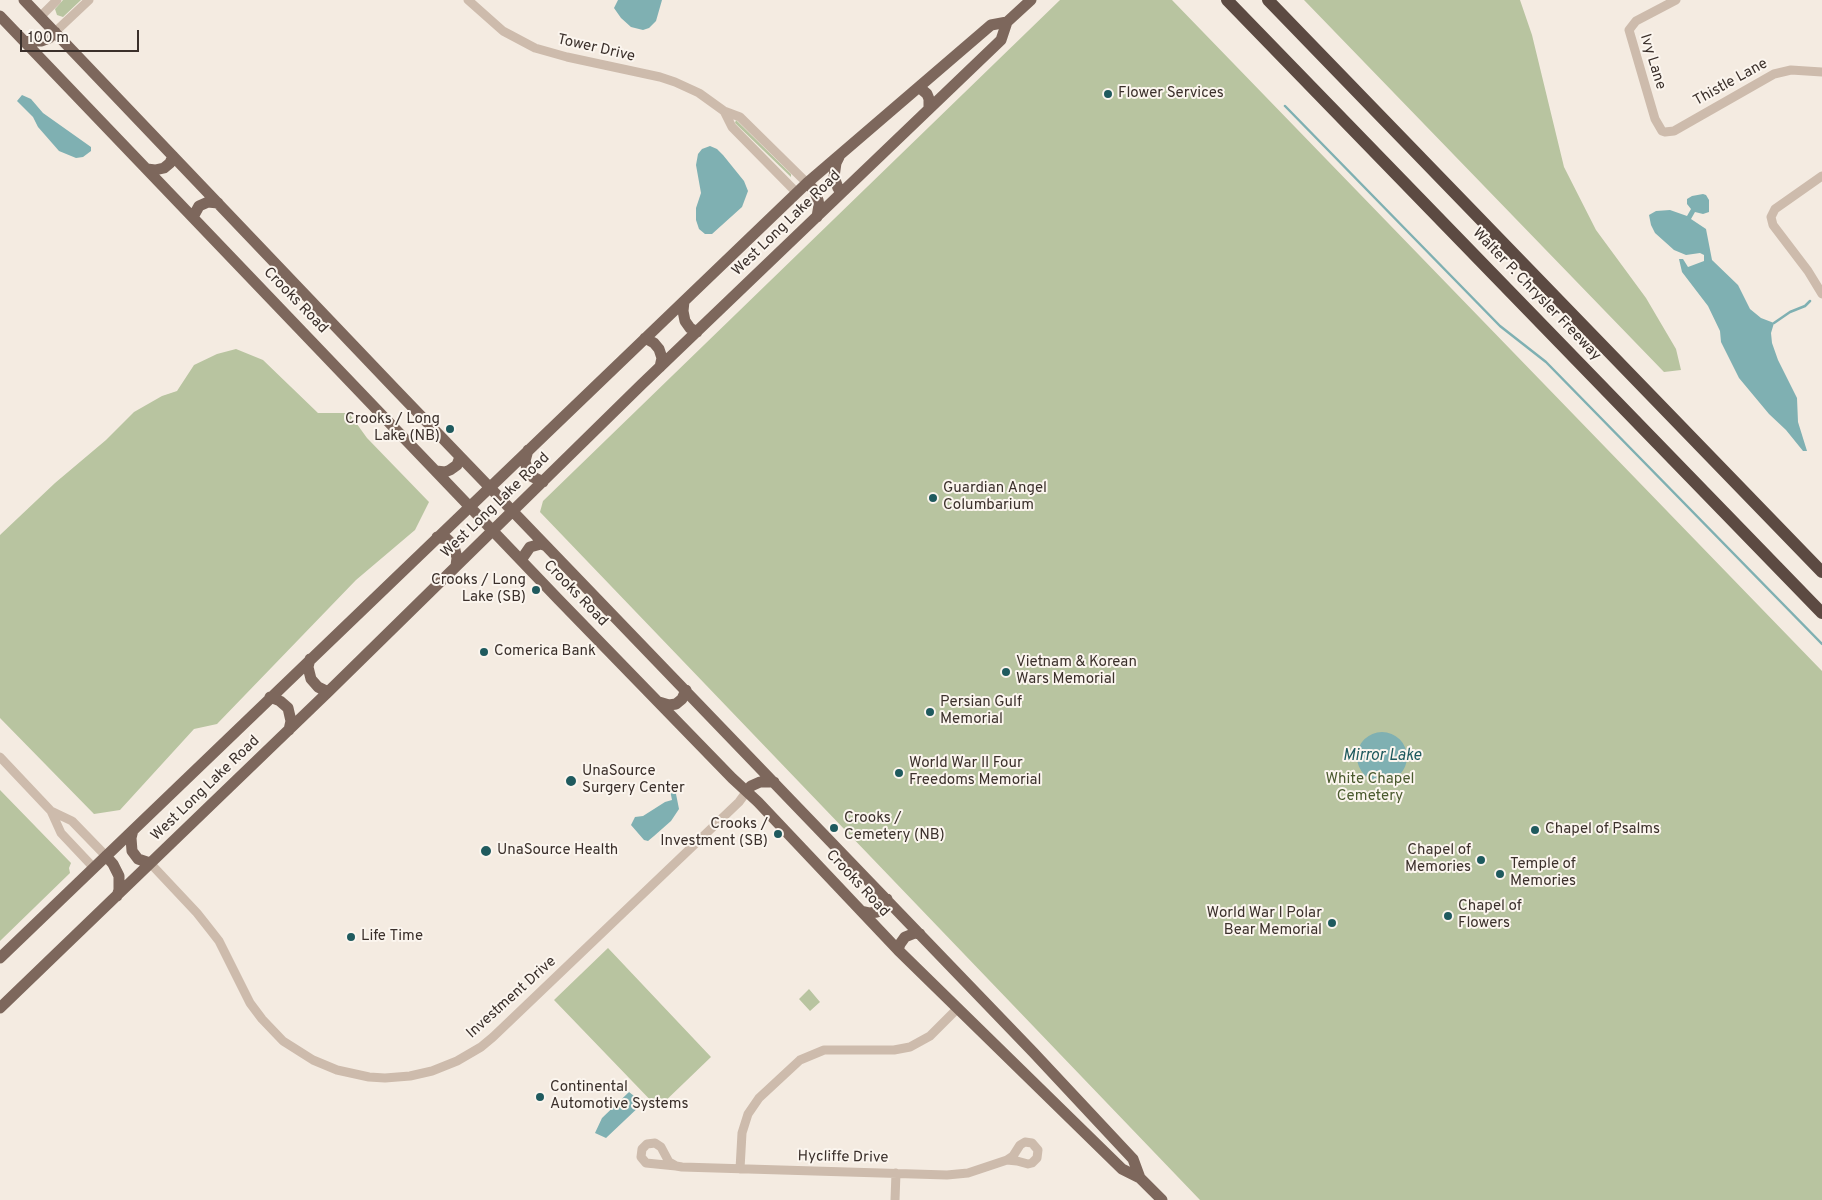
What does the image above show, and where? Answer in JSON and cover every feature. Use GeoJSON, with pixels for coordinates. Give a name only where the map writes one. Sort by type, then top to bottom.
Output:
{"type":"FeatureCollection","features":[{"type":"Feature","properties":{"kind":"highway","name":"Walter P. Chrysler Freeway"},"geometry":{"type":"LineString","coordinates":[[1227,0],[1822,613]]}},
{"type":"Feature","properties":{"kind":"highway","name":"Walter P. Chrysler Freeway"},"geometry":{"type":"LineString","coordinates":[[1268,0],[1822,572]]}},
{"type":"Feature","properties":{"kind":"main road","name":"Crooks Road"},"geometry":{"type":"LineString","coordinates":[[24,0],[460,457],[1033,1052],[1133,1159],[1140,1178]]}},
{"type":"Feature","properties":{"kind":"main road","name":"West Long Lake Road"},"geometry":{"type":"LineString","coordinates":[[0,1008],[289,730],[660,367],[1001,40],[1007,22],[1031,0]]}},
{"type":"Feature","properties":{"kind":"main road","name":"Crooks Road"},"geometry":{"type":"LineString","coordinates":[[0,16],[469,506],[747,791],[898,950],[1122,1169],[1140,1178],[1162,1200]]}},
{"type":"Feature","properties":{"kind":"main road","name":"West Long Lake Road"},"geometry":{"type":"LineString","coordinates":[[0,958],[469,506],[808,183],[991,25],[1007,22]]}},
{"type":"Feature","properties":{"kind":"main road"},"geometry":{"type":"LineString","coordinates":[[24,41],[40,41],[49,38],[55,32]]}},
{"type":"Feature","properties":{"kind":"main road"},"geometry":{"type":"LineString","coordinates":[[918,88],[927,94],[929,109]]}},
{"type":"Feature","properties":{"kind":"main road"},"geometry":{"type":"LineString","coordinates":[[840,155],[836,163],[834,177],[841,193]]}},
{"type":"Feature","properties":{"kind":"main road"},"geometry":{"type":"LineString","coordinates":[[147,169],[164,168],[170,163],[173,156]]}},
{"type":"Feature","properties":{"kind":"main road"},"geometry":{"type":"LineString","coordinates":[[808,183],[814,190],[818,200],[817,217]]}},
{"type":"Feature","properties":{"kind":"main road"},"geometry":{"type":"LineString","coordinates":[[193,217],[199,206],[208,202],[218,203]]}},
{"type":"Feature","properties":{"kind":"main road"},"geometry":{"type":"LineString","coordinates":[[684,300],[685,321],[690,328],[697,332]]}},
{"type":"Feature","properties":{"kind":"main road"},"geometry":{"type":"LineString","coordinates":[[645,338],[654,343],[659,349],[662,358],[660,367]]}},
{"type":"Feature","properties":{"kind":"main road"},"geometry":{"type":"LineString","coordinates":[[528,450],[525,461],[527,469],[532,476],[543,482]]}},
{"type":"Feature","properties":{"kind":"main road"},"geometry":{"type":"LineString","coordinates":[[436,471],[445,472],[450,470],[457,465],[460,457]]}},
{"type":"Feature","properties":{"kind":"main road"},"geometry":{"type":"LineString","coordinates":[[437,537],[447,539],[454,546],[457,558],[456,566]]}},
{"type":"Feature","properties":{"kind":"main road"},"geometry":{"type":"LineString","coordinates":[[521,560],[530,547],[541,544],[546,546]]}},
{"type":"Feature","properties":{"kind":"main road"},"geometry":{"type":"LineString","coordinates":[[310,659],[308,667],[311,679],[318,687],[328,692]]}},
{"type":"Feature","properties":{"kind":"main road"},"geometry":{"type":"LineString","coordinates":[[659,702],[669,705],[676,704],[682,699],[686,690]]}},
{"type":"Feature","properties":{"kind":"main road"},"geometry":{"type":"LineString","coordinates":[[270,697],[280,701],[288,708],[289,730]]}},
{"type":"Feature","properties":{"kind":"main road"},"geometry":{"type":"LineString","coordinates":[[747,791],[751,786],[760,782],[774,782]]}},
{"type":"Feature","properties":{"kind":"main road"},"geometry":{"type":"LineString","coordinates":[[133,830],[131,838],[132,852],[138,860],[150,863]]}},
{"type":"Feature","properties":{"kind":"main road"},"geometry":{"type":"LineString","coordinates":[[106,856],[113,864],[119,876],[117,896]]}},
{"type":"Feature","properties":{"kind":"main road"},"geometry":{"type":"LineString","coordinates":[[861,911],[877,912],[883,907],[887,899]]}},
{"type":"Feature","properties":{"kind":"main road"},"geometry":{"type":"LineString","coordinates":[[898,950],[905,937],[915,933],[920,934]]}},
{"type":"Feature","properties":{"kind":"main road"},"geometry":{"type":"LineString","coordinates":[[1012,1062],[1024,1063],[1030,1059],[1033,1052]]}},
{"type":"Feature","properties":{"kind":"street"},"geometry":{"type":"LineString","coordinates":[[40,17],[57,0]]}},
{"type":"Feature","properties":{"kind":"street"},"geometry":{"type":"LineString","coordinates":[[55,32],[89,0]]}},
{"type":"Feature","properties":{"kind":"street","name":"Tower Drive"},"geometry":{"type":"LineString","coordinates":[[468,0],[503,30],[535,48],[675,82],[699,93],[724,110],[740,117],[808,183]]}},
{"type":"Feature","properties":{"kind":"street","name":"Ivy Lane"},"geometry":{"type":"LineString","coordinates":[[1676,0],[1633,24],[1629,34],[1656,124],[1666,132],[1684,124]]}},
{"type":"Feature","properties":{"kind":"street","name":"Thistle Lane"},"geometry":{"type":"LineString","coordinates":[[1684,124],[1774,74],[1791,70],[1822,72]]}},
{"type":"Feature","properties":{"kind":"street","name":"Tower Drive"},"geometry":{"type":"LineString","coordinates":[[724,110],[732,127],[797,194]]}},
{"type":"Feature","properties":{"kind":"street"},"geometry":{"type":"LineString","coordinates":[[1822,176],[1775,209],[1771,217],[1776,230],[1808,271],[1822,294]]}},
{"type":"Feature","properties":{"kind":"street"},"geometry":{"type":"LineString","coordinates":[[0,757],[51,811],[61,833],[94,868]]}},
{"type":"Feature","properties":{"kind":"street","name":"Investment Drive"},"geometry":{"type":"LineString","coordinates":[[150,863],[197,913],[219,941],[250,1003],[262,1020],[284,1041],[313,1060],[337,1070],[369,1077],[404,1076],[444,1067],[481,1047],[680,859],[739,802],[747,791]]}},
{"type":"Feature","properties":{"kind":"street"},"geometry":{"type":"LineString","coordinates":[[51,811],[72,821],[106,856]]}},
{"type":"Feature","properties":{"kind":"street"},"geometry":{"type":"LineString","coordinates":[[740,1170],[742,1133],[748,1114],[764,1093],[800,1060],[814,1053],[834,1049],[894,1050],[910,1047],[930,1036],[958,1008]]}},
{"type":"Feature","properties":{"kind":"street","name":"Hycliffe Drive"},"geometry":{"type":"LineString","coordinates":[[676,1166],[740,1170],[947,1175],[968,1173],[1007,1160]]}},
{"type":"Feature","properties":{"kind":"street"},"geometry":{"type":"LineString","coordinates":[[895,1200],[896,1173]]}},
{"type":"Feature","properties":{"kind":"green space"},"geometry":{"type":"Polygon","coordinates":[[[63,0],[81,0],[63,17],[57,15],[55,9],[63,0]]]}},
{"type":"Feature","properties":{"kind":"green space","name":"White Chapel Cemetery"},"geometry":{"type":"Polygon","coordinates":[[[1060,0],[1172,0],[1822,671],[1822,1200],[1200,1200],[540,512],[543,501],[1060,0]]]}},
{"type":"Feature","properties":{"kind":"green space"},"geometry":{"type":"Polygon","coordinates":[[[1304,0],[1520,0],[1532,35],[1564,167],[1596,230],[1646,298],[1676,349],[1681,370],[1664,372],[1304,0]]]}},
{"type":"Feature","properties":{"kind":"green space"},"geometry":{"type":"Polygon","coordinates":[[[736,120],[791,174],[791,177],[735,123],[736,120]]]}},
{"type":"Feature","properties":{"kind":"green space"},"geometry":{"type":"Polygon","coordinates":[[[236,349],[263,360],[318,413],[349,413],[367,438],[429,502],[415,530],[356,580],[217,724],[194,729],[120,810],[94,814],[0,718],[0,535],[55,483],[106,440],[134,412],[162,396],[177,391],[194,365],[217,354],[236,349]]]}},
{"type":"Feature","properties":{"kind":"green space"},"geometry":{"type":"Polygon","coordinates":[[[0,790],[71,863],[70,873],[0,941],[0,790]]]}},
{"type":"Feature","properties":{"kind":"green space"},"geometry":{"type":"Polygon","coordinates":[[[608,948],[711,1057],[658,1108],[554,1000],[608,948]]]}},
{"type":"Feature","properties":{"kind":"green space"},"geometry":{"type":"Polygon","coordinates":[[[809,989],[820,1002],[810,1011],[799,999],[809,989]]]}},
{"type":"Feature","properties":{"kind":"water"},"geometry":{"type":"Polygon","coordinates":[[[618,0],[662,0],[656,21],[649,28],[643,30],[631,27],[621,18],[614,8],[618,0]]]}},
{"type":"Feature","properties":{"kind":"water"},"geometry":{"type":"Polygon","coordinates":[[[22,95],[31,99],[43,113],[91,147],[91,151],[83,157],[76,158],[59,151],[38,127],[33,117],[17,101],[22,95]]]}},
{"type":"Feature","properties":{"kind":"water"},"geometry":{"type":"Polygon","coordinates":[[[710,146],[717,149],[723,155],[744,181],[748,191],[742,207],[712,234],[705,234],[699,229],[696,220],[696,208],[701,193],[696,165],[698,154],[702,149],[710,146]]]}},
{"type":"Feature","properties":{"kind":"water"},"geometry":{"type":"Polygon","coordinates":[[[1703,194],[1709,200],[1709,212],[1703,214],[1695,212],[1691,219],[1706,229],[1712,260],[1738,285],[1750,309],[1761,318],[1774,323],[1771,333],[1772,343],[1778,360],[1797,398],[1798,422],[1807,451],[1803,451],[1739,378],[1721,342],[1720,331],[1708,306],[1682,272],[1679,259],[1683,259],[1688,267],[1704,261],[1704,255],[1700,253],[1686,255],[1674,250],[1655,233],[1651,225],[1649,215],[1656,211],[1670,210],[1687,216],[1691,209],[1687,204],[1687,199],[1703,194]]]}},
{"type":"Feature","properties":{"kind":"water","name":"Mirror Lake"},"geometry":{"type":"Polygon","coordinates":[[[1377,732],[1387,732],[1400,739],[1407,752],[1407,762],[1400,775],[1387,782],[1377,782],[1368,778],[1361,771],[1357,762],[1357,752],[1361,743],[1368,736],[1377,732]]]}},
{"type":"Feature","properties":{"kind":"water"},"geometry":{"type":"Polygon","coordinates":[[[674,784],[679,809],[671,821],[648,841],[644,840],[631,825],[635,817],[643,816],[665,802],[672,800],[670,790],[674,784]]]}},
{"type":"Feature","properties":{"kind":"water"},"geometry":{"type":"Polygon","coordinates":[[[629,1092],[643,1103],[606,1138],[595,1133],[602,1118],[629,1092]]]}},
{"type":"Feature","properties":{"kind":"waterway"},"geometry":{"type":"LineString","coordinates":[[1285,106],[1500,326],[1546,362],[1822,644]]}},
{"type":"Feature","properties":{"kind":"waterway"},"geometry":{"type":"LineString","coordinates":[[1774,323],[1790,312],[1805,306],[1810,301]]}},
{"type":"Feature","properties":{"kind":"place","name":"Flower Services"},"geometry":{"type":"Point","coordinates":[1108,94]}},
{"type":"Feature","properties":{"kind":"place","name":"Crooks / Long Lake (NB)"},"geometry":{"type":"Point","coordinates":[450,429]}},
{"type":"Feature","properties":{"kind":"place","name":"Guardian Angel Columbarium"},"geometry":{"type":"Point","coordinates":[933,498]}},
{"type":"Feature","properties":{"kind":"place","name":"Crooks / Long Lake (SB)"},"geometry":{"type":"Point","coordinates":[536,590]}},
{"type":"Feature","properties":{"kind":"place","name":"Comerica Bank"},"geometry":{"type":"Point","coordinates":[484,652]}},
{"type":"Feature","properties":{"kind":"place","name":"Vietnam & Korean Wars Memorial"},"geometry":{"type":"Point","coordinates":[1006,672]}},
{"type":"Feature","properties":{"kind":"place","name":"Persian Gulf Memorial"},"geometry":{"type":"Point","coordinates":[930,712]}},
{"type":"Feature","properties":{"kind":"place","name":"World War II Four Freedoms Memorial"},"geometry":{"type":"Point","coordinates":[899,773]}},
{"type":"Feature","properties":{"kind":"place","name":"UnaSource Surgery Center"},"geometry":{"type":"Point","coordinates":[571,781]}},
{"type":"Feature","properties":{"kind":"place","name":"Crooks / Cemetery (NB)"},"geometry":{"type":"Point","coordinates":[834,828]}},
{"type":"Feature","properties":{"kind":"place","name":"Chapel of Psalms"},"geometry":{"type":"Point","coordinates":[1535,830]}},
{"type":"Feature","properties":{"kind":"place","name":"Crooks / Investment (SB)"},"geometry":{"type":"Point","coordinates":[778,834]}},
{"type":"Feature","properties":{"kind":"place","name":"UnaSource Health"},"geometry":{"type":"Point","coordinates":[486,851]}},
{"type":"Feature","properties":{"kind":"place","name":"Chapel of Memories"},"geometry":{"type":"Point","coordinates":[1481,860]}},
{"type":"Feature","properties":{"kind":"place","name":"Temple of Memories"},"geometry":{"type":"Point","coordinates":[1500,874]}},
{"type":"Feature","properties":{"kind":"place","name":"Chapel of Flowers"},"geometry":{"type":"Point","coordinates":[1448,916]}},
{"type":"Feature","properties":{"kind":"place","name":"World War I Polar Bear Memorial"},"geometry":{"type":"Point","coordinates":[1332,923]}},
{"type":"Feature","properties":{"kind":"place","name":"Life Time"},"geometry":{"type":"Point","coordinates":[351,937]}},
{"type":"Feature","properties":{"kind":"place","name":"Continental Automotive Systems"},"geometry":{"type":"Point","coordinates":[540,1097]}}]}
